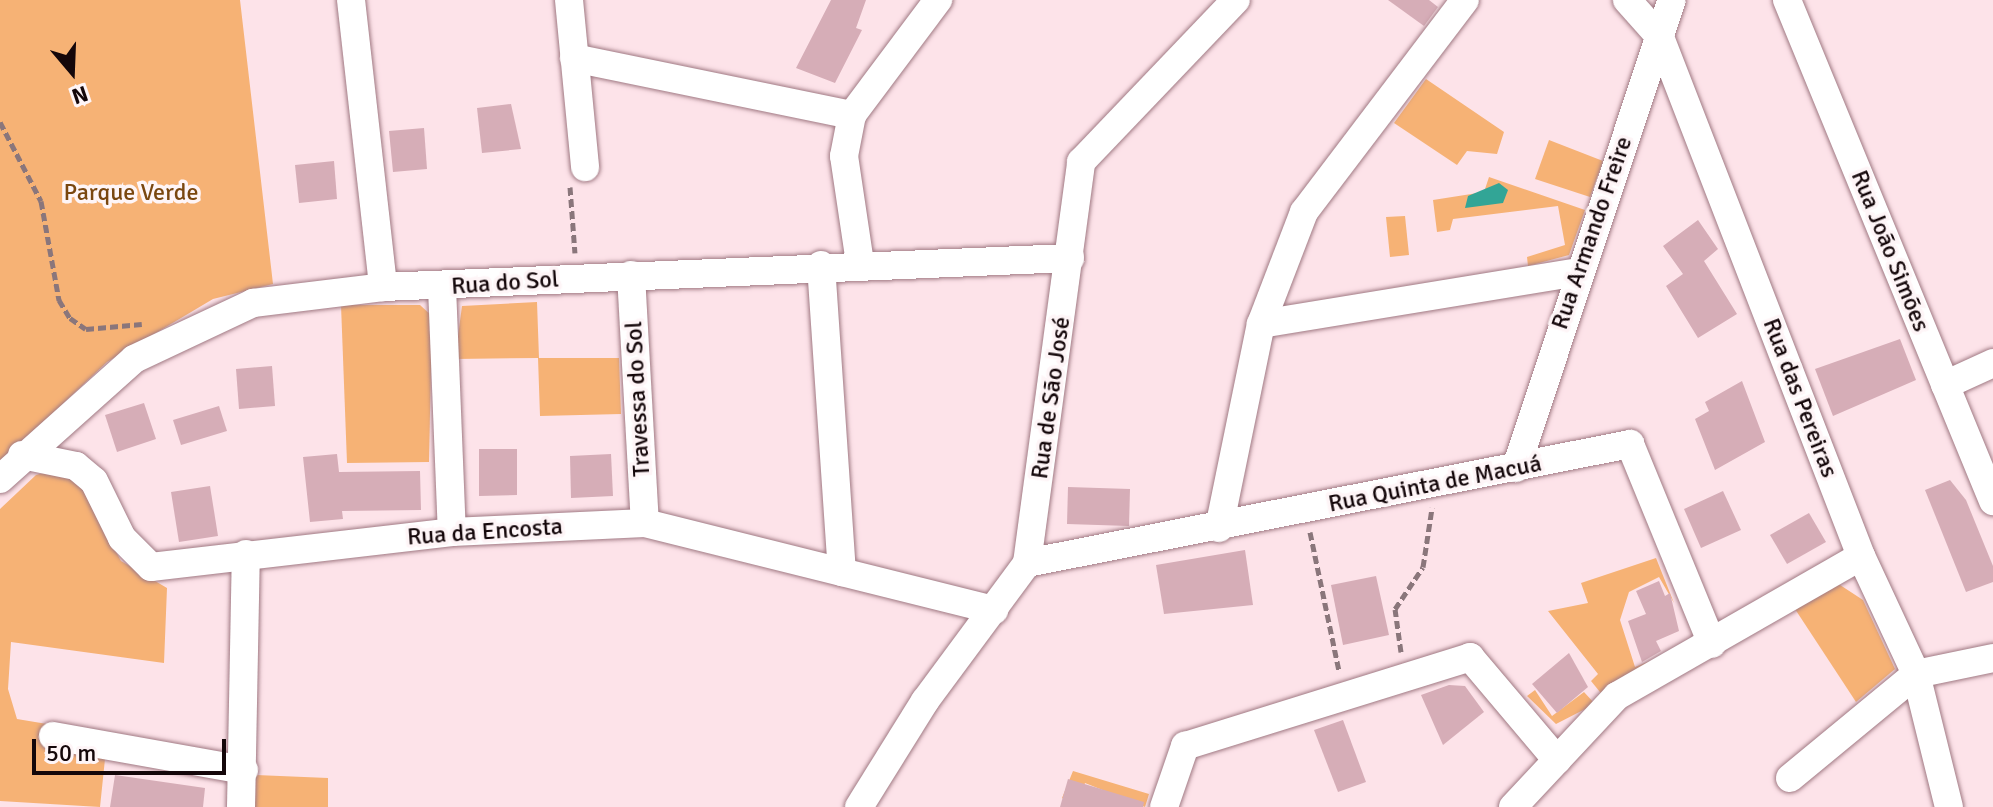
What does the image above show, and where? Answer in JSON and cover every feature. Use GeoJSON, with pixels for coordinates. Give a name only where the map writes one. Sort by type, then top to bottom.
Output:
{"type":"FeatureCollection","features":[{"type":"Feature","properties":{"kind":"street"},"geometry":{"type":"LineString","coordinates":[[351,0],[383,287]]}},
{"type":"Feature","properties":{"kind":"street"},"geometry":{"type":"LineString","coordinates":[[569,0],[585,167]]}},
{"type":"Feature","properties":{"kind":"street"},"geometry":{"type":"LineString","coordinates":[[860,263],[844,156],[852,115],[938,0]]}},
{"type":"Feature","properties":{"kind":"street","name":"Rua de São José"},"geometry":{"type":"LineString","coordinates":[[859,807],[925,701],[1027,563],[1081,162],[1236,0]]}},
{"type":"Feature","properties":{"kind":"street"},"geometry":{"type":"LineString","coordinates":[[1219,528],[1261,324],[1304,212],[1465,0]]}},
{"type":"Feature","properties":{"kind":"street","name":"Rua das Pereiras"},"geometry":{"type":"LineString","coordinates":[[1627,0],[1660,37],[1861,556],[1916,674],[1949,807]]}},
{"type":"Feature","properties":{"kind":"street","name":"Rua Armando Freire"},"geometry":{"type":"LineString","coordinates":[[1516,468],[1577,272],[1672,0]]}},
{"type":"Feature","properties":{"kind":"street","name":"Rua João Simões"},"geometry":{"type":"LineString","coordinates":[[1787,0],[1993,501]]}},
{"type":"Feature","properties":{"kind":"street"},"geometry":{"type":"LineString","coordinates":[[574,58],[852,115]]}},
{"type":"Feature","properties":{"kind":"street","name":"Rua do Sol"},"geometry":{"type":"LineString","coordinates":[[0,479],[22,455],[134,359],[253,303],[383,287],[442,287],[860,263],[1070,258]]}},
{"type":"Feature","properties":{"kind":"street"},"geometry":{"type":"LineString","coordinates":[[821,265],[842,572]]}},
{"type":"Feature","properties":{"kind":"street"},"geometry":{"type":"LineString","coordinates":[[1261,324],[1577,272]]}},
{"type":"Feature","properties":{"kind":"street","name":"Travessa do Sol"},"geometry":{"type":"LineString","coordinates":[[631,275],[645,523]]}},
{"type":"Feature","properties":{"kind":"street"},"geometry":{"type":"LineString","coordinates":[[442,287],[452,532]]}},
{"type":"Feature","properties":{"kind":"street"},"geometry":{"type":"LineString","coordinates":[[1945,385],[1993,363]]}},
{"type":"Feature","properties":{"kind":"street","name":"Rua Quinta de Macuá"},"geometry":{"type":"LineString","coordinates":[[1027,563],[1219,528],[1630,444],[1712,644]]}},
{"type":"Feature","properties":{"kind":"street","name":"Rua da Encosta"},"geometry":{"type":"LineString","coordinates":[[22,455],[76,466],[94,481],[122,538],[151,567],[452,532],[645,523],[994,610]]}},
{"type":"Feature","properties":{"kind":"street"},"geometry":{"type":"LineString","coordinates":[[241,807],[246,554]]}},
{"type":"Feature","properties":{"kind":"street"},"geometry":{"type":"LineString","coordinates":[[1513,807],[1617,696],[1861,556]]}},
{"type":"Feature","properties":{"kind":"street"},"geometry":{"type":"LineString","coordinates":[[1164,807],[1185,746],[1470,657],[1557,760]]}},
{"type":"Feature","properties":{"kind":"street"},"geometry":{"type":"LineString","coordinates":[[1790,778],[1916,674],[1993,658]]}},
{"type":"Feature","properties":{"kind":"street"},"geometry":{"type":"LineString","coordinates":[[53,736],[244,770]]}},
{"type":"Feature","properties":{"kind":"path"},"geometry":{"type":"LineString","coordinates":[[0,122],[41,201],[59,300],[70,318],[86,329],[166,322],[179,337]]}},
{"type":"Feature","properties":{"kind":"path"},"geometry":{"type":"LineString","coordinates":[[577,279],[568,167],[585,167]]}},
{"type":"Feature","properties":{"kind":"path"},"geometry":{"type":"LineString","coordinates":[[1403,661],[1395,609],[1423,567],[1432,502]]}},
{"type":"Feature","properties":{"kind":"path"},"geometry":{"type":"LineString","coordinates":[[1307,515],[1342,683]]}},
{"type":"Feature","properties":{"kind":"green space","name":"Parque Verde"},"geometry":{"type":"Polygon","coordinates":[[[0,0],[240,0],[273,284],[213,299],[107,362],[0,463],[0,0]]]}},
{"type":"Feature","properties":{"kind":"green space"},"geometry":{"type":"Polygon","coordinates":[[[1426,79],[1504,132],[1497,154],[1467,151],[1457,165],[1394,123],[1426,79]]]}},
{"type":"Feature","properties":{"kind":"green space"},"geometry":{"type":"Polygon","coordinates":[[[1549,140],[1603,161],[1590,197],[1535,179],[1549,140]]]}},
{"type":"Feature","properties":{"kind":"green space"},"geometry":{"type":"Polygon","coordinates":[[[1489,177],[1585,210],[1569,255],[1528,266],[1527,257],[1565,245],[1558,206],[1453,219],[1450,230],[1437,232],[1433,200],[1484,192],[1489,177]]]}},
{"type":"Feature","properties":{"kind":"green space"},"geometry":{"type":"Polygon","coordinates":[[[1405,216],[1409,255],[1390,257],[1386,217],[1405,216]]]}},
{"type":"Feature","properties":{"kind":"green space"},"geometry":{"type":"Polygon","coordinates":[[[537,302],[539,358],[619,358],[621,414],[540,416],[538,358],[455,359],[462,306],[537,302]]]}},
{"type":"Feature","properties":{"kind":"green space"},"geometry":{"type":"Polygon","coordinates":[[[341,305],[420,305],[432,316],[429,462],[347,463],[341,305]]]}},
{"type":"Feature","properties":{"kind":"green space"},"geometry":{"type":"Polygon","coordinates":[[[57,469],[82,488],[121,561],[167,588],[164,663],[11,642],[8,689],[17,719],[53,725],[49,750],[105,759],[100,807],[0,801],[0,509],[36,475],[57,469]]]}},
{"type":"Feature","properties":{"kind":"green space"},"geometry":{"type":"Polygon","coordinates":[[[1656,558],[1674,603],[1659,577],[1629,592],[1620,620],[1635,667],[1660,657],[1604,697],[1591,681],[1598,674],[1548,611],[1588,603],[1581,583],[1656,558]]]}},
{"type":"Feature","properties":{"kind":"green space"},"geometry":{"type":"Polygon","coordinates":[[[1837,583],[1863,600],[1895,669],[1856,702],[1795,609],[1837,583]]]}},
{"type":"Feature","properties":{"kind":"green space"},"geometry":{"type":"Polygon","coordinates":[[[1535,690],[1552,716],[1584,692],[1595,704],[1556,724],[1527,696],[1535,690]]]}},
{"type":"Feature","properties":{"kind":"green space"},"geometry":{"type":"Polygon","coordinates":[[[1073,771],[1149,794],[1145,807],[1085,783],[1077,807],[1062,798],[1073,771]]]}},
{"type":"Feature","properties":{"kind":"green space"},"geometry":{"type":"Polygon","coordinates":[[[256,775],[328,778],[328,807],[255,807],[256,775]]]}},
{"type":"Feature","properties":{"kind":"shaded area"},"geometry":{"type":"Polygon","coordinates":[[[1499,183],[1508,190],[1503,203],[1465,208],[1468,196],[1499,183]]]}},
{"type":"Feature","properties":{"kind":"building"},"geometry":{"type":"Polygon","coordinates":[[[831,0],[866,0],[856,28],[862,30],[835,83],[796,68],[831,0]]]}},
{"type":"Feature","properties":{"kind":"building"},"geometry":{"type":"Polygon","coordinates":[[[1388,0],[1429,0],[1438,7],[1424,26],[1388,0]]]}},
{"type":"Feature","properties":{"kind":"building"},"geometry":{"type":"Polygon","coordinates":[[[511,104],[521,149],[482,153],[477,108],[511,104]]]}},
{"type":"Feature","properties":{"kind":"building"},"geometry":{"type":"Polygon","coordinates":[[[424,128],[427,169],[393,172],[389,131],[424,128]]]}},
{"type":"Feature","properties":{"kind":"building"},"geometry":{"type":"Polygon","coordinates":[[[334,161],[337,199],[299,203],[295,165],[334,161]]]}},
{"type":"Feature","properties":{"kind":"building"},"geometry":{"type":"Polygon","coordinates":[[[1698,220],[1718,249],[1704,261],[1737,314],[1698,338],[1666,286],[1683,274],[1663,246],[1698,220]]]}},
{"type":"Feature","properties":{"kind":"building"},"geometry":{"type":"Polygon","coordinates":[[[1900,339],[1916,380],[1833,416],[1815,369],[1900,339]]]}},
{"type":"Feature","properties":{"kind":"building"},"geometry":{"type":"Polygon","coordinates":[[[272,366],[275,406],[239,409],[236,369],[272,366]]]}},
{"type":"Feature","properties":{"kind":"building"},"geometry":{"type":"Polygon","coordinates":[[[1742,381],[1765,442],[1715,470],[1695,419],[1709,411],[1705,402],[1742,381]]]}},
{"type":"Feature","properties":{"kind":"building"},"geometry":{"type":"Polygon","coordinates":[[[144,403],[156,439],[117,452],[105,415],[144,403]]]}},
{"type":"Feature","properties":{"kind":"building"},"geometry":{"type":"Polygon","coordinates":[[[219,406],[227,431],[181,445],[173,420],[219,406]]]}},
{"type":"Feature","properties":{"kind":"building"},"geometry":{"type":"Polygon","coordinates":[[[479,449],[517,449],[517,495],[479,496],[479,449]]]}},
{"type":"Feature","properties":{"kind":"building"},"geometry":{"type":"Polygon","coordinates":[[[337,454],[339,472],[420,471],[421,510],[342,511],[343,519],[310,522],[303,457],[337,454]]]}},
{"type":"Feature","properties":{"kind":"building"},"geometry":{"type":"Polygon","coordinates":[[[611,454],[613,496],[571,498],[570,456],[611,454]]]}},
{"type":"Feature","properties":{"kind":"building"},"geometry":{"type":"Polygon","coordinates":[[[1950,480],[1966,500],[1993,566],[1993,582],[1966,592],[1925,490],[1950,480]]]}},
{"type":"Feature","properties":{"kind":"building"},"geometry":{"type":"Polygon","coordinates":[[[210,486],[218,536],[179,542],[171,492],[210,486]]]}},
{"type":"Feature","properties":{"kind":"building"},"geometry":{"type":"Polygon","coordinates":[[[1068,487],[1130,489],[1129,526],[1067,524],[1068,487]]]}},
{"type":"Feature","properties":{"kind":"building"},"geometry":{"type":"Polygon","coordinates":[[[1723,491],[1741,530],[1701,548],[1684,509],[1723,491]]]}},
{"type":"Feature","properties":{"kind":"building"},"geometry":{"type":"Polygon","coordinates":[[[1809,513],[1826,542],[1787,564],[1770,535],[1809,513]]]}},
{"type":"Feature","properties":{"kind":"building"},"geometry":{"type":"Polygon","coordinates":[[[1245,550],[1253,605],[1164,614],[1156,565],[1245,550]]]}},
{"type":"Feature","properties":{"kind":"building"},"geometry":{"type":"Polygon","coordinates":[[[1376,576],[1389,635],[1343,645],[1331,585],[1376,576]]]}},
{"type":"Feature","properties":{"kind":"building"},"geometry":{"type":"Polygon","coordinates":[[[1659,581],[1665,596],[1670,593],[1679,631],[1656,641],[1661,651],[1642,662],[1628,621],[1646,614],[1636,591],[1659,581]]]}},
{"type":"Feature","properties":{"kind":"building"},"geometry":{"type":"Polygon","coordinates":[[[1569,653],[1588,687],[1557,713],[1532,684],[1569,653]]]}},
{"type":"Feature","properties":{"kind":"building"},"geometry":{"type":"Polygon","coordinates":[[[1449,685],[1465,686],[1484,712],[1443,745],[1421,695],[1449,685]]]}},
{"type":"Feature","properties":{"kind":"building"},"geometry":{"type":"Polygon","coordinates":[[[1343,720],[1366,782],[1338,792],[1314,730],[1343,720]]]}},
{"type":"Feature","properties":{"kind":"building"},"geometry":{"type":"Polygon","coordinates":[[[115,775],[205,788],[203,807],[110,807],[115,775]]]}},
{"type":"Feature","properties":{"kind":"building"},"geometry":{"type":"Polygon","coordinates":[[[1068,779],[1144,802],[1143,807],[1060,807],[1068,779]]]}}]}
